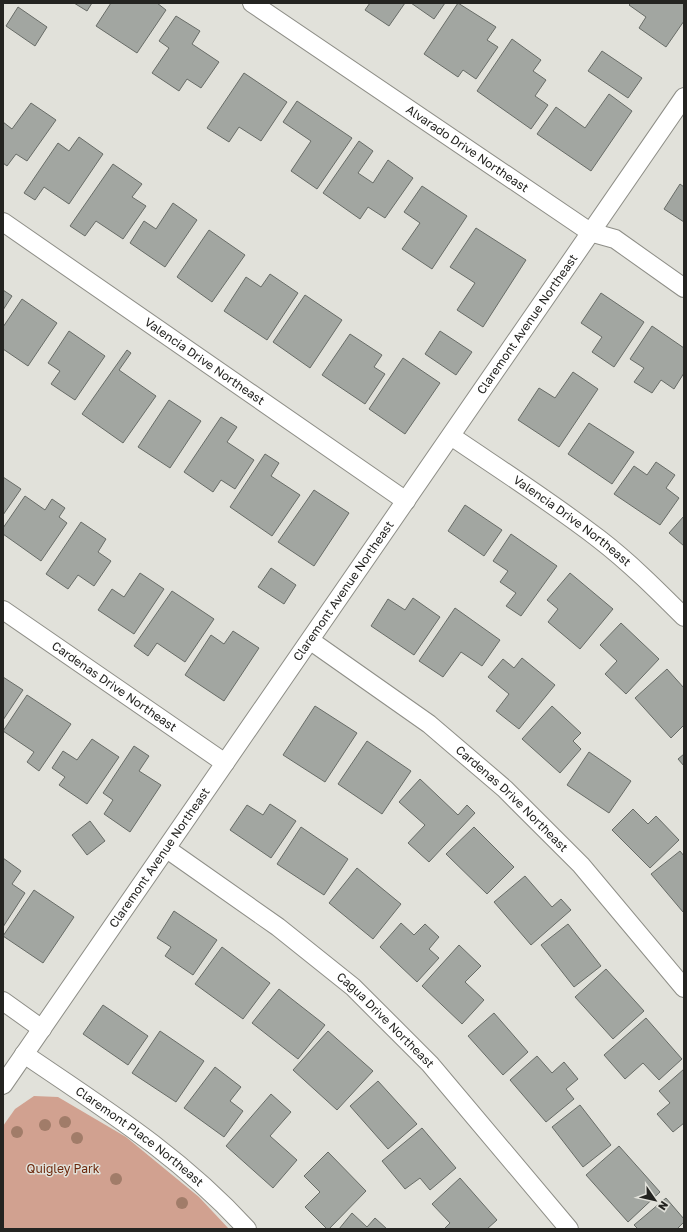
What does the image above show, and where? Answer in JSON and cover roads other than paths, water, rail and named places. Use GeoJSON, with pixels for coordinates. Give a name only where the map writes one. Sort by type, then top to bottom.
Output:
{"type":"FeatureCollection","features":[{"type":"Feature","properties":{"kind":"street","name":"Alvarado Drive Northeast"},"geometry":{"type":"LineString","coordinates":[[252,3],[590,232],[615,239],[684,288]]}},
{"type":"Feature","properties":{"kind":"street","name":"Claremont Avenue Northeast"},"geometry":{"type":"LineString","coordinates":[[3,1085],[311,641],[684,97]]}},
{"type":"Feature","properties":{"kind":"street","name":"Valencia Drive Northeast"},"geometry":{"type":"LineString","coordinates":[[3,222],[406,501]]}},
{"type":"Feature","properties":{"kind":"street","name":"Valencia Drive Northeast"},"geometry":{"type":"LineString","coordinates":[[451,436],[496,465],[599,539],[644,578],[684,617]]}},
{"type":"Feature","properties":{"kind":"street","name":"Cardenas Drive Northeast"},"geometry":{"type":"LineString","coordinates":[[3,610],[225,763]]}},
{"type":"Feature","properties":{"kind":"street","name":"Cardenas Drive Northeast"},"geometry":{"type":"LineString","coordinates":[[311,641],[429,724],[505,789],[581,865],[684,988]]}},
{"type":"Feature","properties":{"kind":"street","name":"Cagua Drive Northeast"},"geometry":{"type":"LineString","coordinates":[[167,849],[278,927],[353,987],[430,1064],[569,1229]]}},
{"type":"Feature","properties":{"kind":"street"},"geometry":{"type":"LineString","coordinates":[[3,1001],[42,1029]]}},
{"type":"Feature","properties":{"kind":"street","name":"Claremont Place Northeast"},"geometry":{"type":"LineString","coordinates":[[24,1054],[119,1117],[170,1155],[223,1203],[247,1229]]}},
{"type":"Feature","properties":{"kind":"park label","name":"Quigley Park"},"geometry":{"type":"Point","coordinates":[63,1169]}}]}
